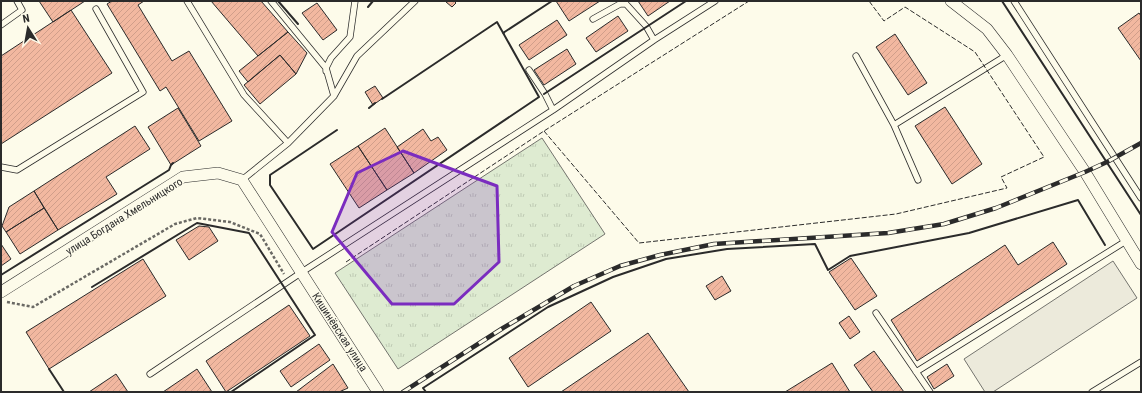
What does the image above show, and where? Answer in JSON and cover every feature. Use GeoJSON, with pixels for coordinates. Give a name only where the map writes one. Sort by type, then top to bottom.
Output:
{"type":"FeatureCollection","features":[{"type":"Feature","properties":{"kind":"street"},"geometry":{"type":"LineString","coordinates":[[951,1],[987,29],[1007,55],[1085,172],[1141,264]]}},
{"type":"Feature","properties":{"kind":"street","name":"улица Богдана Хмельницкого"},"geometry":{"type":"LineString","coordinates":[[1,292],[183,178],[218,173],[242,180]]}},
{"type":"Feature","properties":{"kind":"street"},"geometry":{"type":"LineString","coordinates":[[242,180],[302,272]]}},
{"type":"Feature","properties":{"kind":"street","name":"Кишинёвская улица"},"geometry":{"type":"LineString","coordinates":[[302,272],[378,392]]}},
{"type":"Feature","properties":{"kind":"lane"},"geometry":{"type":"LineString","coordinates":[[1,25],[22,10],[17,1]]}},
{"type":"Feature","properties":{"kind":"lane"},"geometry":{"type":"LineString","coordinates":[[187,1],[244,95],[288,143]]}},
{"type":"Feature","properties":{"kind":"lane"},"geometry":{"type":"LineString","coordinates":[[271,1],[326,68],[334,96]]}},
{"type":"Feature","properties":{"kind":"lane"},"geometry":{"type":"LineString","coordinates":[[326,68],[331,58],[350,37],[355,1]]}},
{"type":"Feature","properties":{"kind":"lane"},"geometry":{"type":"LineString","coordinates":[[242,180],[288,143],[334,96],[357,56],[415,1]]}},
{"type":"Feature","properties":{"kind":"lane"},"geometry":{"type":"LineString","coordinates":[[150,374],[288,281],[552,110],[654,40],[715,1]]}},
{"type":"Feature","properties":{"kind":"lane"},"geometry":{"type":"LineString","coordinates":[[1014,1],[1141,198]]}},
{"type":"Feature","properties":{"kind":"lane"},"geometry":{"type":"LineString","coordinates":[[593,19],[620,4],[626,4],[646,26],[654,40]]}},
{"type":"Feature","properties":{"kind":"lane"},"geometry":{"type":"LineString","coordinates":[[1,167],[17,170],[143,92],[96,9]]}},
{"type":"Feature","properties":{"kind":"lane"},"geometry":{"type":"LineString","coordinates":[[894,125],[1007,55]]}},
{"type":"Feature","properties":{"kind":"lane"},"geometry":{"type":"LineString","coordinates":[[856,56],[894,125],[918,180]]}},
{"type":"Feature","properties":{"kind":"lane"},"geometry":{"type":"LineString","coordinates":[[529,70],[545,94],[552,110]]}},
{"type":"Feature","properties":{"kind":"lane"},"geometry":{"type":"LineString","coordinates":[[916,372],[1126,240]]}},
{"type":"Feature","properties":{"kind":"lane"},"geometry":{"type":"LineString","coordinates":[[876,313],[930,392]]}},
{"type":"Feature","properties":{"kind":"lane"},"geometry":{"type":"LineString","coordinates":[[1092,392],[1141,362]]}},
{"type":"Feature","properties":{"kind":"path"},"geometry":{"type":"LineString","coordinates":[[1,301],[33,307],[174,224],[197,218],[230,222],[260,234],[288,281]]}},
{"type":"Feature","properties":{"kind":"highlighted area"},"geometry":{"type":"Polygon","coordinates":[[[403,151],[497,186],[499,262],[454,304],[392,304],[332,232],[357,173],[403,151]]]}},
{"type":"Feature","properties":{"kind":"green space"},"geometry":{"type":"Polygon","coordinates":[[[542,138],[605,234],[398,369],[335,273],[542,138]]]}},
{"type":"Feature","properties":{"kind":"shaded area"},"geometry":{"type":"Polygon","coordinates":[[[1113,261],[1137,298],[993,392],[985,392],[964,359],[1113,261]]]}},
{"type":"Feature","properties":{"kind":"building"},"geometry":{"type":"Polygon","coordinates":[[[39,1],[85,1],[53,22],[39,1]]]}},
{"type":"Feature","properties":{"kind":"building"},"geometry":{"type":"Polygon","coordinates":[[[112,1],[144,1],[138,5],[172,61],[189,51],[232,121],[199,141],[166,87],[160,91],[107,4],[112,1]]]}},
{"type":"Feature","properties":{"kind":"building"},"geometry":{"type":"Polygon","coordinates":[[[211,1],[261,1],[288,32],[258,56],[211,1]]]}},
{"type":"Feature","properties":{"kind":"building"},"geometry":{"type":"Polygon","coordinates":[[[454,1],[456,3],[452,7],[446,2],[454,1]]]}},
{"type":"Feature","properties":{"kind":"building"},"geometry":{"type":"Polygon","coordinates":[[[556,1],[600,1],[569,21],[556,1]]]}},
{"type":"Feature","properties":{"kind":"building"},"geometry":{"type":"Polygon","coordinates":[[[638,1],[670,1],[648,16],[638,1]]]}},
{"type":"Feature","properties":{"kind":"building"},"geometry":{"type":"Polygon","coordinates":[[[317,3],[337,30],[323,40],[302,13],[317,3]]]}},
{"type":"Feature","properties":{"kind":"building"},"geometry":{"type":"Polygon","coordinates":[[[71,10],[112,73],[1,144],[1,56],[71,10]]]}},
{"type":"Feature","properties":{"kind":"building"},"geometry":{"type":"Polygon","coordinates":[[[1139,13],[1141,16],[1141,61],[1118,28],[1139,13]]]}},
{"type":"Feature","properties":{"kind":"building"},"geometry":{"type":"Polygon","coordinates":[[[618,16],[628,31],[596,52],[586,38],[618,16]]]}},
{"type":"Feature","properties":{"kind":"building"},"geometry":{"type":"Polygon","coordinates":[[[557,20],[567,35],[529,60],[519,45],[557,20]]]}},
{"type":"Feature","properties":{"kind":"building"},"geometry":{"type":"Polygon","coordinates":[[[288,32],[307,53],[296,74],[280,55],[248,82],[239,71],[288,32]]]}},
{"type":"Feature","properties":{"kind":"building"},"geometry":{"type":"Polygon","coordinates":[[[895,34],[927,83],[908,95],[876,47],[895,34]]]}},
{"type":"Feature","properties":{"kind":"building"},"geometry":{"type":"Polygon","coordinates":[[[567,49],[576,64],[544,85],[534,70],[567,49]]]}},
{"type":"Feature","properties":{"kind":"building"},"geometry":{"type":"Polygon","coordinates":[[[280,55],[296,74],[260,104],[244,85],[280,55]]]}},
{"type":"Feature","properties":{"kind":"building"},"geometry":{"type":"Polygon","coordinates":[[[375,86],[383,98],[373,105],[365,92],[375,86]]]}},
{"type":"Feature","properties":{"kind":"building"},"geometry":{"type":"Polygon","coordinates":[[[945,107],[982,164],[952,184],[915,126],[945,107]]]}},
{"type":"Feature","properties":{"kind":"building"},"geometry":{"type":"Polygon","coordinates":[[[178,108],[201,146],[171,165],[148,127],[178,108]]]}},
{"type":"Feature","properties":{"kind":"building"},"geometry":{"type":"Polygon","coordinates":[[[135,126],[150,149],[106,177],[117,194],[58,230],[34,191],[135,126]]]}},
{"type":"Feature","properties":{"kind":"building"},"geometry":{"type":"Polygon","coordinates":[[[385,128],[414,173],[387,190],[358,146],[385,128]]]}},
{"type":"Feature","properties":{"kind":"building"},"geometry":{"type":"Polygon","coordinates":[[[423,129],[431,141],[438,137],[447,150],[414,173],[397,147],[423,129]]]}},
{"type":"Feature","properties":{"kind":"building"},"geometry":{"type":"Polygon","coordinates":[[[358,146],[387,190],[359,208],[330,164],[358,146]]]}},
{"type":"Feature","properties":{"kind":"building"},"geometry":{"type":"Polygon","coordinates":[[[34,191],[44,208],[6,232],[2,226],[9,207],[34,191]]]}},
{"type":"Feature","properties":{"kind":"building"},"geometry":{"type":"Polygon","coordinates":[[[44,208],[58,230],[20,254],[6,232],[44,208]]]}},
{"type":"Feature","properties":{"kind":"building"},"geometry":{"type":"Polygon","coordinates":[[[199,226],[209,227],[218,241],[189,260],[176,240],[199,226]]]}},
{"type":"Feature","properties":{"kind":"building"},"geometry":{"type":"Polygon","coordinates":[[[1053,242],[1067,264],[917,361],[891,320],[1005,245],[1018,265],[1053,242]]]}},
{"type":"Feature","properties":{"kind":"building"},"geometry":{"type":"Polygon","coordinates":[[[1,244],[11,259],[1,266],[1,244]]]}},
{"type":"Feature","properties":{"kind":"building"},"geometry":{"type":"Polygon","coordinates":[[[851,258],[877,296],[855,310],[829,272],[851,258]]]}},
{"type":"Feature","properties":{"kind":"building"},"geometry":{"type":"Polygon","coordinates":[[[143,259],[166,296],[49,369],[26,332],[143,259]]]}},
{"type":"Feature","properties":{"kind":"building"},"geometry":{"type":"Polygon","coordinates":[[[722,276],[731,291],[715,300],[706,286],[722,276]]]}},
{"type":"Feature","properties":{"kind":"building"},"geometry":{"type":"Polygon","coordinates":[[[591,302],[611,331],[528,387],[509,358],[591,302]]]}},
{"type":"Feature","properties":{"kind":"building"},"geometry":{"type":"Polygon","coordinates":[[[289,305],[310,336],[226,392],[206,361],[289,305]]]}},
{"type":"Feature","properties":{"kind":"building"},"geometry":{"type":"Polygon","coordinates":[[[849,316],[860,332],[850,339],[839,323],[849,316]]]}},
{"type":"Feature","properties":{"kind":"building"},"geometry":{"type":"Polygon","coordinates":[[[648,333],[689,392],[561,392],[648,333]]]}},
{"type":"Feature","properties":{"kind":"building"},"geometry":{"type":"Polygon","coordinates":[[[319,344],[330,360],[291,387],[280,371],[319,344]]]}},
{"type":"Feature","properties":{"kind":"building"},"geometry":{"type":"Polygon","coordinates":[[[874,351],[904,392],[873,392],[854,365],[874,351]]]}},
{"type":"Feature","properties":{"kind":"building"},"geometry":{"type":"Polygon","coordinates":[[[832,363],[850,392],[785,392],[832,363]]]}},
{"type":"Feature","properties":{"kind":"building"},"geometry":{"type":"Polygon","coordinates":[[[333,364],[348,388],[339,392],[296,392],[333,364]]]}},
{"type":"Feature","properties":{"kind":"building"},"geometry":{"type":"Polygon","coordinates":[[[947,364],[954,376],[934,389],[927,377],[947,364]]]}},
{"type":"Feature","properties":{"kind":"building"},"geometry":{"type":"Polygon","coordinates":[[[197,369],[212,392],[163,392],[197,369]]]}},
{"type":"Feature","properties":{"kind":"building"},"geometry":{"type":"Polygon","coordinates":[[[116,374],[128,392],[89,392],[116,374]]]}},
{"type":"Feature","properties":{"kind":"railway"},"geometry":{"type":"LineString","coordinates":[[403,392],[503,328],[574,286],[620,266],[660,255],[714,244],[888,233],[944,224],[996,208],[1085,172],[1107,162],[1141,143]]}},
{"type":"Feature","properties":{"kind":"fence"},"geometry":{"type":"LineString","coordinates":[[346,262],[544,131],[749,1]]}},
{"type":"Feature","properties":{"kind":"fence"},"geometry":{"type":"LineString","coordinates":[[544,131],[639,243],[896,214],[1007,188],[1001,177],[1044,157],[975,52],[905,7],[884,21],[869,1]]}},
{"type":"Feature","properties":{"kind":"wall"},"geometry":{"type":"LineString","coordinates":[[278,1],[298,24]]}},
{"type":"Feature","properties":{"kind":"wall"},"geometry":{"type":"LineString","coordinates":[[368,7],[373,1]]}},
{"type":"Feature","properties":{"kind":"wall"},"geometry":{"type":"LineString","coordinates":[[504,34],[503,33],[552,1]]}},
{"type":"Feature","properties":{"kind":"wall"},"geometry":{"type":"LineString","coordinates":[[544,94],[686,1]]}},
{"type":"Feature","properties":{"kind":"wall"},"geometry":{"type":"LineString","coordinates":[[1002,1],[1141,215]]}},
{"type":"Feature","properties":{"kind":"wall"},"geometry":{"type":"LineString","coordinates":[[337,130],[270,175],[270,185],[313,249],[539,97],[497,22],[382,99]]}},
{"type":"Feature","properties":{"kind":"wall"},"geometry":{"type":"LineString","coordinates":[[369,108],[375,103]]}},
{"type":"Feature","properties":{"kind":"wall"},"geometry":{"type":"LineString","coordinates":[[1,275],[169,170],[173,163]]}},
{"type":"Feature","properties":{"kind":"wall"},"geometry":{"type":"LineString","coordinates":[[426,392],[423,388],[548,307],[613,277],[666,259],[727,249],[815,244],[828,270],[850,256],[969,233],[1078,200],[1105,245]]}},
{"type":"Feature","properties":{"kind":"wall"},"geometry":{"type":"LineString","coordinates":[[92,287],[197,223],[249,233],[315,335],[231,392]]}},
{"type":"Feature","properties":{"kind":"wall"},"geometry":{"type":"LineString","coordinates":[[49,369],[64,392]]}}]}
